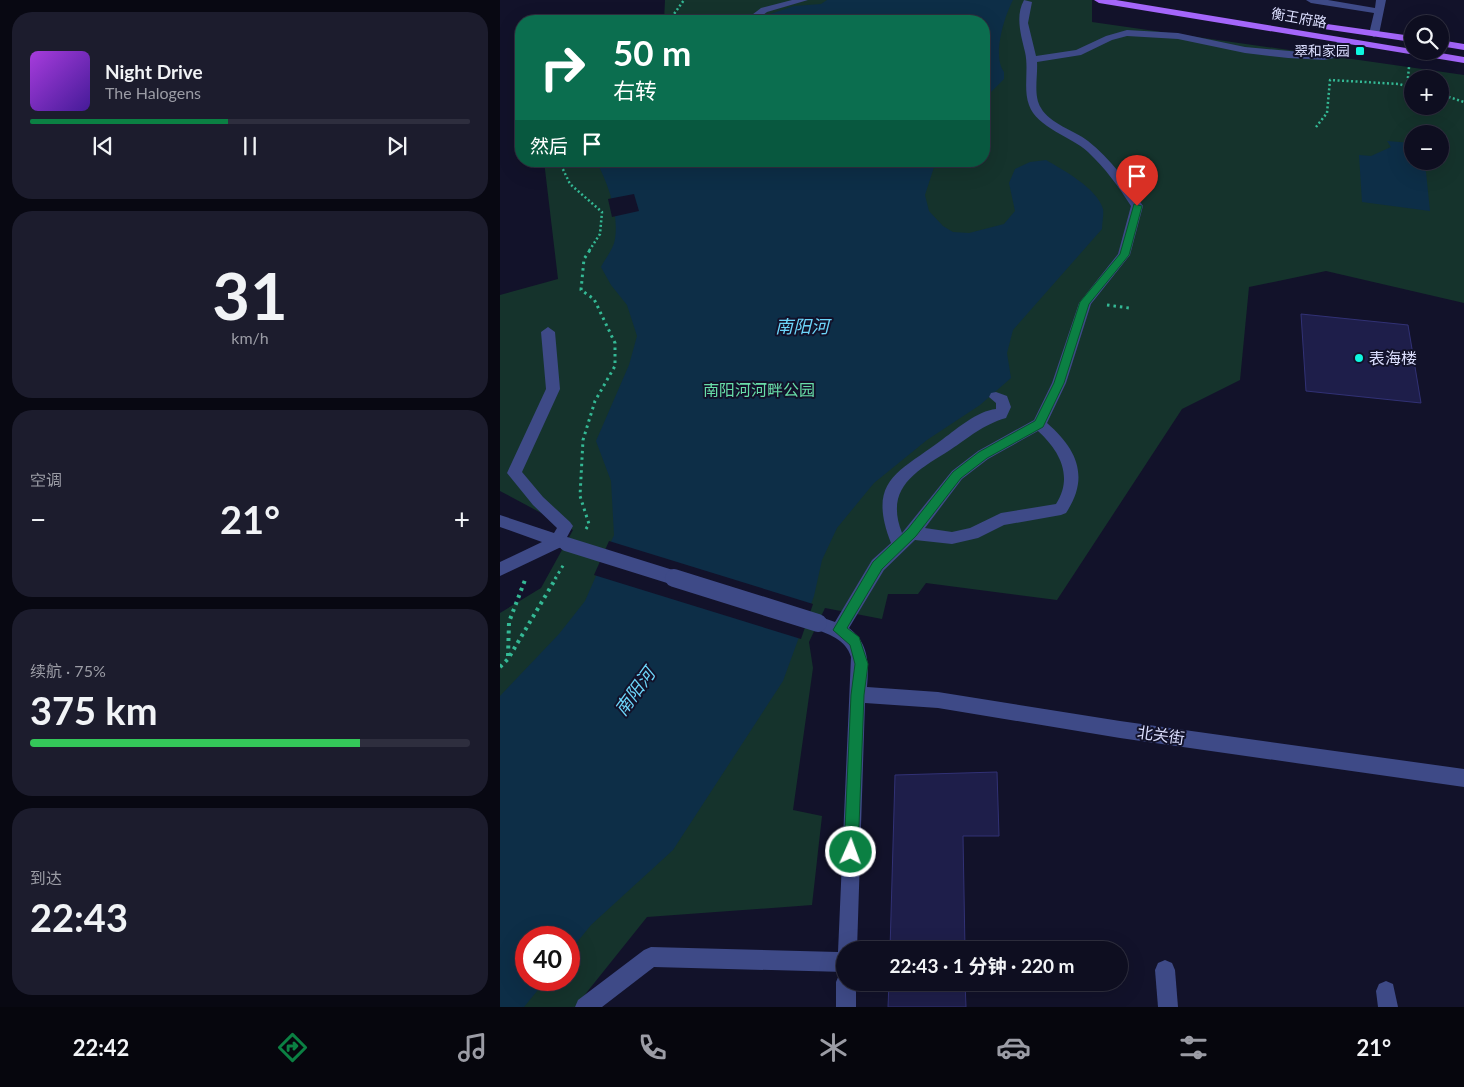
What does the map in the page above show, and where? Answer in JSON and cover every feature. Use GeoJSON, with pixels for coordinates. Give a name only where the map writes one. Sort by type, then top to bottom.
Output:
{"type":"FeatureCollection","features":[{"type":"Feature","properties":{"kind":"main road","name":"衡王府路"},"geometry":{"type":"LineString","coordinates":[[1099,0],[1283,25],[1404,39]]}},
{"type":"Feature","properties":{"kind":"main road","name":"衡王府路"},"geometry":{"type":"LineString","coordinates":[[1155,0],[1283,25],[1342,40],[1464,60]]}},
{"type":"Feature","properties":{"kind":"main road"},"geometry":{"type":"LineString","coordinates":[[1449,45],[1464,47]]}},
{"type":"Feature","properties":{"kind":"street"},"geometry":{"type":"LineString","coordinates":[[757,15],[764,10],[803,0]]}},
{"type":"Feature","properties":{"kind":"street"},"geometry":{"type":"LineString","coordinates":[[1310,0],[1378,11]]}},
{"type":"Feature","properties":{"kind":"street"},"geometry":{"type":"LineString","coordinates":[[1374,34],[1381,0]]}},
{"type":"Feature","properties":{"kind":"street"},"geometry":{"type":"LineString","coordinates":[[840,630],[878,565],[912,533],[957,475],[983,455],[1039,424],[1059,383],[1085,302],[1124,255],[1137,206],[1117,175],[1074,135],[1051,124],[1034,106],[1031,60],[1024,35],[1023,11],[1026,2]]}},
{"type":"Feature","properties":{"kind":"street"},"geometry":{"type":"LineString","coordinates":[[1031,60],[1078,52],[1088,46],[1127,33],[1178,36],[1245,50],[1304,56],[1335,55],[1342,40]]}},
{"type":"Feature","properties":{"kind":"street"},"geometry":{"type":"LineString","coordinates":[[548,332],[553,389],[514,473],[538,501],[564,526],[562,542]]}},
{"type":"Feature","properties":{"kind":"street"},"geometry":{"type":"LineString","coordinates":[[899,545],[892,530],[889,507],[890,494],[896,484],[920,459],[941,448],[992,415],[1002,414],[1004,407],[1002,400],[996,397]]}},
{"type":"Feature","properties":{"kind":"street"},"geometry":{"type":"LineString","coordinates":[[912,533],[952,538],[973,534],[1002,519],[1061,509],[1066,502],[1070,489],[1072,475],[1069,459],[1060,444],[1039,424]]}},
{"type":"Feature","properties":{"kind":"street"},"geometry":{"type":"LineString","coordinates":[[500,521],[840,630],[855,641],[862,664],[857,695],[847,941]]}},
{"type":"Feature","properties":{"kind":"street"},"geometry":{"type":"LineString","coordinates":[[500,569],[535,552],[562,542]]}},
{"type":"Feature","properties":{"kind":"street","name":"北关街"},"geometry":{"type":"LineString","coordinates":[[857,695],[892,694],[931,698],[1070,722],[1464,778]]}},
{"type":"Feature","properties":{"kind":"street"},"geometry":{"type":"LineString","coordinates":[[585,1007],[651,957],[836,962]]}},
{"type":"Feature","properties":{"kind":"street"},"geometry":{"type":"LineString","coordinates":[[1165,970],[1168,1007]]}},
{"type":"Feature","properties":{"kind":"street"},"geometry":{"type":"LineString","coordinates":[[846,991],[846,1007]]}},
{"type":"Feature","properties":{"kind":"path"},"geometry":{"type":"LineString","coordinates":[[673,15],[684,0]]}},
{"type":"Feature","properties":{"kind":"path"},"geometry":{"type":"LineString","coordinates":[[1409,70],[1410,63]]}},
{"type":"Feature","properties":{"kind":"path"},"geometry":{"type":"LineString","coordinates":[[1316,127],[1322,123],[1328,114],[1330,80],[1404,87]]}},
{"type":"Feature","properties":{"kind":"path"},"geometry":{"type":"LineString","coordinates":[[1449,97],[1464,102]]}},
{"type":"Feature","properties":{"kind":"path"},"geometry":{"type":"LineString","coordinates":[[562,167],[570,184],[602,212],[600,234],[584,259],[581,290],[594,299],[615,343],[615,366],[595,402],[583,440],[580,496],[589,524],[584,531]]}},
{"type":"Feature","properties":{"kind":"path"},"geometry":{"type":"LineString","coordinates":[[508,658],[509,622],[535,552]]}},
{"type":"Feature","properties":{"kind":"path"},"geometry":{"type":"LineString","coordinates":[[500,668],[508,658],[566,561]]}},
{"type":"Feature","properties":{"kind":"green space","name":"南阳河河畔公园"},"geometry":{"type":"Polygon","coordinates":[[[665,0],[1092,0],[1092,22],[1429,70],[1404,70],[1404,115],[1449,115],[1449,73],[1464,75],[1464,303],[1326,271],[1249,287],[1240,380],[1182,409],[1057,600],[926,583],[918,594],[888,594],[882,619],[825,608],[809,642],[813,668],[793,810],[822,816],[812,905],[647,917],[575,1007],[500,1007],[500,613],[541,588],[573,530],[500,491],[500,295],[558,279],[545,167],[990,167],[990,15],[664,15],[665,0]]]}},
{"type":"Feature","properties":{"kind":"water"},"geometry":{"type":"Polygon","coordinates":[[[827,0],[1013,0],[1003,26],[999,47],[1004,79],[990,93],[990,15],[767,15],[794,6],[821,4],[827,0]]]}},
{"type":"Feature","properties":{"kind":"water"},"geometry":{"type":"Polygon","coordinates":[[[1387,141],[1404,142],[1404,170],[1425,170],[1430,211],[1362,202],[1359,155],[1371,156],[1391,147],[1387,141]]]}},
{"type":"Feature","properties":{"kind":"water","name":"南阳河"},"geometry":{"type":"Polygon","coordinates":[[[1046,160],[1087,187],[1100,201],[1103,213],[1102,229],[1013,330],[1007,353],[1011,378],[980,405],[927,440],[874,483],[837,528],[822,560],[814,596],[783,681],[673,850],[591,925],[580,938],[580,926],[515,926],[515,991],[537,991],[524,1007],[500,1007],[500,696],[559,634],[585,601],[614,535],[611,481],[596,441],[629,365],[637,336],[627,305],[611,285],[601,267],[611,250],[616,229],[612,199],[599,167],[934,167],[925,195],[929,211],[943,226],[953,232],[969,233],[1004,224],[1015,211],[1009,183],[1015,169],[1030,162],[1046,160]]]}},
{"type":"Feature","properties":{"kind":"pier"},"geometry":{"type":"Polygon","coordinates":[[[634,194],[639,211],[612,217],[608,199],[634,194]]]}},
{"type":"Feature","properties":{"kind":"pier"},"geometry":{"type":"Polygon","coordinates":[[[609,541],[813,604],[801,639],[594,575],[609,541]]]}},
{"type":"Feature","properties":{"kind":"building","name":"表海楼"},"geometry":{"type":"Polygon","coordinates":[[[1301,314],[1408,325],[1421,403],[1306,391],[1301,314]]]}},
{"type":"Feature","properties":{"kind":"building"},"geometry":{"type":"Polygon","coordinates":[[[997,772],[999,836],[963,836],[965,941],[890,941],[895,775],[997,772]]]}},
{"type":"Feature","properties":{"kind":"building"},"geometry":{"type":"Polygon","coordinates":[[[889,991],[965,991],[966,1007],[888,1007],[889,991]]]}},
{"type":"Feature","properties":{"kind":"place","name":"翠和家园"},"geometry":{"type":"Point","coordinates":[1360,51]}},
{"type":"Feature","properties":{"kind":"place","name":"表海楼"},"geometry":{"type":"Point","coordinates":[1359,358]}},
{"type":"Feature","properties":{"kind":"route"},"geometry":{"type":"LineString","coordinates":[[851,852],[857,695],[862,664],[855,641],[840,630],[878,565],[912,533],[932,510],[957,475],[983,455],[1039,424],[1059,383],[1085,302],[1124,255],[1137,206]]}}]}
